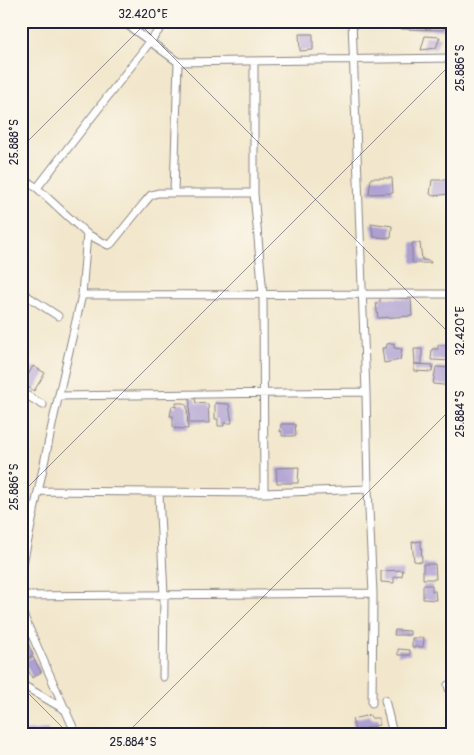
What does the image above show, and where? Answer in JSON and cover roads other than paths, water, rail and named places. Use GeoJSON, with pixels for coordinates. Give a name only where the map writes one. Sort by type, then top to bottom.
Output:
{"type":"FeatureCollection","features":[{"type":"Feature","properties":{"kind":"street"},"geometry":{"type":"LineString","coordinates":[[122,21],[178,62],[453,58]]}},
{"type":"Feature","properties":{"kind":"street"},"geometry":{"type":"LineString","coordinates":[[37,188],[166,21]]}},
{"type":"Feature","properties":{"kind":"street"},"geometry":{"type":"LineString","coordinates":[[352,21],[373,593],[372,704]]}},
{"type":"Feature","properties":{"kind":"street"},"geometry":{"type":"LineString","coordinates":[[254,60],[254,193],[262,295],[264,494]]}},
{"type":"Feature","properties":{"kind":"street"},"geometry":{"type":"LineString","coordinates":[[174,192],[178,62]]}},
{"type":"Feature","properties":{"kind":"street"},"geometry":{"type":"LineString","coordinates":[[21,177],[37,188],[87,234],[108,245],[111,244],[151,195],[174,192],[254,193]]}},
{"type":"Feature","properties":{"kind":"street"},"geometry":{"type":"LineString","coordinates":[[21,573],[82,295],[87,234]]}},
{"type":"Feature","properties":{"kind":"street"},"geometry":{"type":"LineString","coordinates":[[21,292],[58,316]]}},
{"type":"Feature","properties":{"kind":"street"},"geometry":{"type":"LineString","coordinates":[[82,295],[453,294]]}},
{"type":"Feature","properties":{"kind":"street"},"geometry":{"type":"LineString","coordinates":[[21,392],[43,405]]}},
{"type":"Feature","properties":{"kind":"street"},"geometry":{"type":"LineString","coordinates":[[59,396],[366,392]]}},
{"type":"Feature","properties":{"kind":"street"},"geometry":{"type":"LineString","coordinates":[[39,492],[264,494],[368,490]]}},
{"type":"Feature","properties":{"kind":"street"},"geometry":{"type":"LineString","coordinates":[[160,493],[164,595],[163,677]]}},
{"type":"Feature","properties":{"kind":"street"},"geometry":{"type":"LineString","coordinates":[[21,506],[34,513]]}},
{"type":"Feature","properties":{"kind":"street"},"geometry":{"type":"LineString","coordinates":[[21,596],[373,593]]}},
{"type":"Feature","properties":{"kind":"street"},"geometry":{"type":"LineString","coordinates":[[21,610],[76,734]]}},
{"type":"Feature","properties":{"kind":"street"},"geometry":{"type":"LineString","coordinates":[[21,684],[67,711]]}},
{"type":"Feature","properties":{"kind":"street"},"geometry":{"type":"LineString","coordinates":[[448,685],[453,703]]}},
{"type":"Feature","properties":{"kind":"street"},"geometry":{"type":"LineString","coordinates":[[386,700],[393,734]]}}]}
